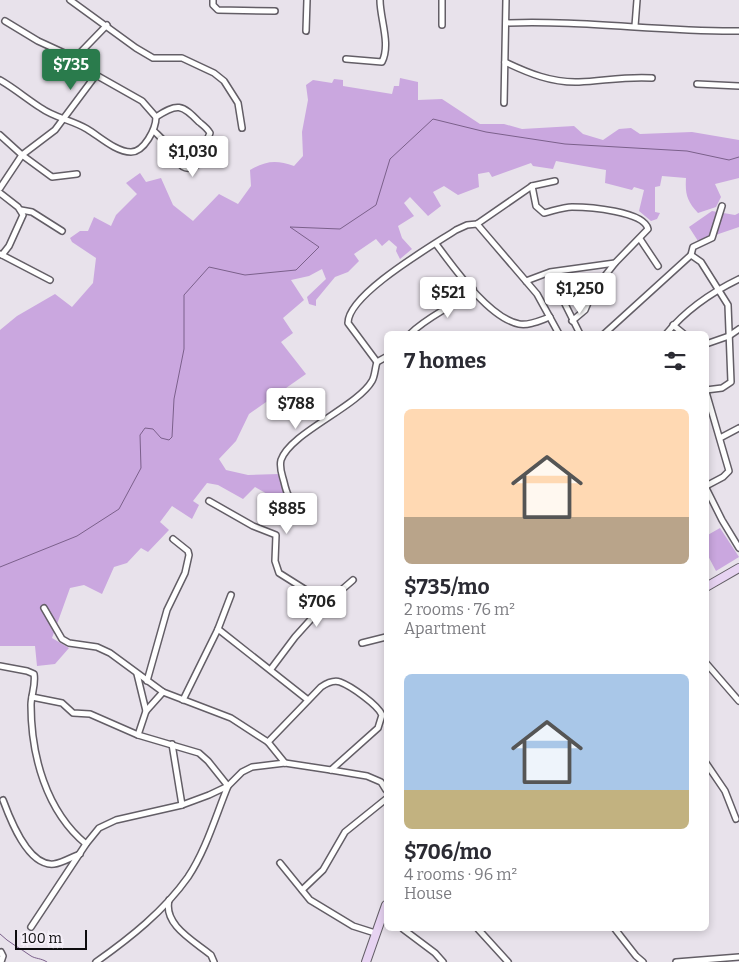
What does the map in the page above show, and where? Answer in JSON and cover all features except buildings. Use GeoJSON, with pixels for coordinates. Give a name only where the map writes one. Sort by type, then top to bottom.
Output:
{"type":"FeatureCollection","features":[{"type":"Feature","properties":{"kind":"street"},"geometry":{"type":"LineString","coordinates":[[70,0],[107,25],[136,48],[153,58],[182,58],[214,73],[224,80],[238,103],[242,128]]}},
{"type":"Feature","properties":{"kind":"street"},"geometry":{"type":"LineString","coordinates":[[213,0],[213,5],[218,10],[275,11]]}},
{"type":"Feature","properties":{"kind":"street"},"geometry":{"type":"LineString","coordinates":[[306,30],[307,0]]}},
{"type":"Feature","properties":{"kind":"street"},"geometry":{"type":"LineString","coordinates":[[346,59],[382,62],[385,57],[380,0]]}},
{"type":"Feature","properties":{"kind":"street"},"geometry":{"type":"LineString","coordinates":[[442,0],[442,25]]}},
{"type":"Feature","properties":{"kind":"street"},"geometry":{"type":"LineString","coordinates":[[504,103],[506,0]]}},
{"type":"Feature","properties":{"kind":"street"},"geometry":{"type":"LineString","coordinates":[[635,26],[637,0]]}},
{"type":"Feature","properties":{"kind":"street"},"geometry":{"type":"LineString","coordinates":[[5,21],[38,41],[75,58],[96,75],[142,101],[156,117]]}},
{"type":"Feature","properties":{"kind":"street"},"geometry":{"type":"LineString","coordinates":[[506,23],[553,22],[635,26],[696,32],[739,31]]}},
{"type":"Feature","properties":{"kind":"street"},"geometry":{"type":"LineString","coordinates":[[75,58],[107,25]]}},
{"type":"Feature","properties":{"kind":"street"},"geometry":{"type":"LineString","coordinates":[[505,62],[551,80],[577,82],[652,78]]}},
{"type":"Feature","properties":{"kind":"street"},"geometry":{"type":"LineString","coordinates":[[0,188],[22,155],[55,130],[96,75]]}},
{"type":"Feature","properties":{"kind":"street"},"geometry":{"type":"LineString","coordinates":[[0,80],[41,108],[85,128],[106,142],[129,152],[137,150],[154,131],[156,117],[169,108],[181,107],[192,113],[210,133],[196,166],[186,169],[181,166],[170,148],[154,131]]}},
{"type":"Feature","properties":{"kind":"street"},"geometry":{"type":"LineString","coordinates":[[697,84],[739,86]]}},
{"type":"Feature","properties":{"kind":"street"},"geometry":{"type":"LineString","coordinates":[[0,135],[22,155],[52,176],[77,174]]}},
{"type":"Feature","properties":{"kind":"street"},"geometry":{"type":"LineString","coordinates":[[377,362],[348,323],[352,308],[384,278],[456,230],[466,225],[477,224],[532,186],[555,181]]}},
{"type":"Feature","properties":{"kind":"street"},"geometry":{"type":"LineString","coordinates":[[532,186],[536,206],[544,212],[570,207],[633,215],[647,226],[648,229],[615,263],[593,291],[585,310],[572,321]]}},
{"type":"Feature","properties":{"kind":"street"},"geometry":{"type":"LineString","coordinates":[[0,193],[21,210],[32,212],[62,231]]}},
{"type":"Feature","properties":{"kind":"street"},"geometry":{"type":"LineString","coordinates":[[607,331],[691,255],[696,246],[712,238],[722,206]]}},
{"type":"Feature","properties":{"kind":"street"},"geometry":{"type":"LineString","coordinates":[[21,210],[21,220],[9,246],[1,255],[50,280]]}},
{"type":"Feature","properties":{"kind":"street"},"geometry":{"type":"LineString","coordinates":[[477,224],[537,294],[557,331]]}},
{"type":"Feature","properties":{"kind":"street"},"geometry":{"type":"LineString","coordinates":[[640,239],[658,266]]}},
{"type":"Feature","properties":{"kind":"street"},"geometry":{"type":"LineString","coordinates":[[436,244],[473,289],[496,312],[520,325],[550,317]]}},
{"type":"Feature","properties":{"kind":"street"},"geometry":{"type":"LineString","coordinates":[[691,255],[701,262],[720,289],[728,305],[732,382],[722,388],[709,390]]}},
{"type":"Feature","properties":{"kind":"street"},"geometry":{"type":"LineString","coordinates":[[526,282],[550,272],[615,263]]}},
{"type":"Feature","properties":{"kind":"street"},"geometry":{"type":"LineString","coordinates":[[668,331],[673,325],[720,289],[739,279]]}},
{"type":"Feature","properties":{"kind":"street"},"geometry":{"type":"LineString","coordinates":[[414,331],[431,316],[459,301],[473,289]]}},
{"type":"Feature","properties":{"kind":"street"},"geometry":{"type":"LineString","coordinates":[[565,304],[578,331]]}},
{"type":"Feature","properties":{"kind":"street"},"geometry":{"type":"LineString","coordinates":[[673,325],[680,331]]}},
{"type":"Feature","properties":{"kind":"street"},"geometry":{"type":"LineString","coordinates":[[709,343],[729,336],[739,329]]}},
{"type":"Feature","properties":{"kind":"street"},"geometry":{"type":"LineString","coordinates":[[299,508],[288,499],[280,471],[284,454],[314,428],[364,390],[372,380],[377,362],[384,358]]}},
{"type":"Feature","properties":{"kind":"street"},"geometry":{"type":"LineString","coordinates":[[709,401],[729,471],[709,485]]}},
{"type":"Feature","properties":{"kind":"street"},"geometry":{"type":"LineString","coordinates":[[720,438],[739,428]]}},
{"type":"Feature","properties":{"kind":"street"},"geometry":{"type":"LineString","coordinates":[[709,493],[739,548]]}},
{"type":"Feature","properties":{"kind":"street"},"geometry":{"type":"LineString","coordinates":[[208,501],[253,526],[276,535],[275,561],[279,573],[306,590],[322,607]]}},
{"type":"Feature","properties":{"kind":"street"},"geometry":{"type":"LineString","coordinates":[[147,681],[167,610],[185,573],[189,555],[188,551],[173,538]]}},
{"type":"Feature","properties":{"kind":"street"},"geometry":{"type":"LineString","coordinates":[[709,585],[739,568]]}},
{"type":"Feature","properties":{"kind":"street"},"geometry":{"type":"LineString","coordinates":[[271,669],[322,607],[353,580]]}},
{"type":"Feature","properties":{"kind":"street"},"geometry":{"type":"LineString","coordinates":[[183,700],[218,629],[231,595]]}},
{"type":"Feature","properties":{"kind":"street"},"geometry":{"type":"LineString","coordinates":[[44,608],[62,639],[69,643],[97,647],[110,653],[163,692],[231,718],[268,742],[285,763]]}},
{"type":"Feature","properties":{"kind":"street"},"geometry":{"type":"LineString","coordinates":[[218,629],[308,700]]}},
{"type":"Feature","properties":{"kind":"street"},"geometry":{"type":"LineString","coordinates":[[362,643],[384,638]]}},
{"type":"Feature","properties":{"kind":"street"},"geometry":{"type":"LineString","coordinates":[[0,666],[34,674],[32,697],[33,728],[44,781],[55,808],[67,826],[86,844]]}},
{"type":"Feature","properties":{"kind":"street"},"geometry":{"type":"LineString","coordinates":[[709,666],[739,701]]}},
{"type":"Feature","properties":{"kind":"street"},"geometry":{"type":"LineString","coordinates":[[137,674],[146,712]]}},
{"type":"Feature","properties":{"kind":"street"},"geometry":{"type":"LineString","coordinates":[[268,742],[326,684],[339,681],[371,703],[382,715],[378,728],[331,770]]}},
{"type":"Feature","properties":{"kind":"street"},"geometry":{"type":"LineString","coordinates":[[138,735],[146,712],[163,692]]}},
{"type":"Feature","properties":{"kind":"street"},"geometry":{"type":"LineString","coordinates":[[32,697],[62,703],[73,713],[90,714],[138,735],[172,744],[205,757],[228,786]]}},
{"type":"Feature","properties":{"kind":"street"},"geometry":{"type":"LineString","coordinates":[[172,744],[182,805]]}},
{"type":"Feature","properties":{"kind":"street"},"geometry":{"type":"LineString","coordinates":[[96,962],[120,945],[169,900],[188,876],[197,860],[228,786],[242,772],[252,767],[285,763],[367,776],[381,782],[384,787]]}},
{"type":"Feature","properties":{"kind":"street"},"geometry":{"type":"LineString","coordinates":[[709,767],[725,791],[736,819]]}},
{"type":"Feature","properties":{"kind":"street"},"geometry":{"type":"LineString","coordinates":[[31,927],[86,844],[106,823],[182,805],[228,786]]}},
{"type":"Feature","properties":{"kind":"street"},"geometry":{"type":"LineString","coordinates":[[3,800],[14,830],[41,860],[55,864],[80,853]]}},
{"type":"Feature","properties":{"kind":"street"},"geometry":{"type":"LineString","coordinates":[[302,890],[323,870],[345,832],[384,801]]}},
{"type":"Feature","properties":{"kind":"street"},"geometry":{"type":"LineString","coordinates":[[280,863],[310,900],[353,926],[375,933]]}},
{"type":"Feature","properties":{"kind":"street"},"geometry":{"type":"LineString","coordinates":[[169,900],[167,914],[172,922],[212,955],[214,962]]}},
{"type":"Feature","properties":{"kind":"street"},"geometry":{"type":"LineString","coordinates":[[366,962],[384,912]]}},
{"type":"Feature","properties":{"kind":"street"},"geometry":{"type":"LineString","coordinates":[[406,931],[435,953],[443,962]]}},
{"type":"Feature","properties":{"kind":"street"},"geometry":{"type":"LineString","coordinates":[[480,931],[508,962]]}},
{"type":"Feature","properties":{"kind":"street"},"geometry":{"type":"LineString","coordinates":[[617,931],[636,956],[644,962]]}},
{"type":"Feature","properties":{"kind":"street"},"geometry":{"type":"LineString","coordinates":[[1,952],[3,956],[1,962]]}},
{"type":"Feature","properties":{"kind":"street"},"geometry":{"type":"LineString","coordinates":[[631,962],[636,956]]}},
{"type":"Feature","properties":{"kind":"street"},"geometry":{"type":"LineString","coordinates":[[676,962],[739,957]]}},
{"type":"Feature","properties":{"kind":"shaded area"},"geometry":{"type":"Polygon","coordinates":[[[400,78],[418,82],[418,100],[442,99],[480,124],[504,124],[522,129],[574,126],[583,134],[603,140],[619,129],[631,128],[640,134],[692,132],[739,140],[739,178],[715,184],[721,197],[716,207],[698,213],[691,205],[688,197],[686,178],[662,176],[660,186],[655,187],[655,212],[660,213],[657,219],[651,221],[639,211],[644,190],[634,187],[632,190],[605,183],[606,170],[556,161],[553,169],[533,166],[531,163],[492,177],[489,172],[478,174],[479,187],[458,195],[444,186],[433,192],[441,206],[428,216],[410,197],[404,203],[414,216],[398,226],[402,238],[412,249],[400,259],[396,251],[397,247],[389,240],[382,246],[376,239],[354,254],[359,261],[348,272],[335,277],[316,300],[316,306],[309,304],[307,297],[326,279],[322,269],[309,276],[291,280],[304,300],[283,318],[293,333],[281,342],[306,374],[249,414],[236,441],[219,459],[226,470],[248,475],[279,474],[284,493],[269,495],[255,487],[243,499],[218,485],[207,483],[193,501],[199,505],[192,519],[172,506],[160,522],[169,530],[148,552],[141,548],[127,563],[114,567],[102,594],[84,585],[70,588],[52,638],[69,648],[55,664],[37,666],[35,646],[0,646],[0,330],[17,316],[55,294],[72,307],[93,283],[96,258],[72,242],[70,238],[80,231],[88,231],[94,217],[111,226],[116,215],[137,194],[126,183],[140,173],[146,182],[161,178],[173,205],[193,221],[219,194],[238,204],[251,186],[250,170],[262,164],[272,162],[294,166],[303,156],[302,132],[308,100],[306,85],[313,80],[332,83],[334,79],[343,80],[343,86],[392,94],[394,86],[399,86],[400,78]]]}},
{"type":"Feature","properties":{"kind":"shaded area"},"geometry":{"type":"Polygon","coordinates":[[[712,211],[735,215],[739,213],[739,227],[698,241],[689,227],[712,211]]]}},
{"type":"Feature","properties":{"kind":"shaded area"},"geometry":{"type":"Polygon","coordinates":[[[720,528],[739,557],[716,571],[709,558],[709,534],[720,528]]]}},
{"type":"Feature","properties":{"kind":"waterway"},"geometry":{"type":"LineString","coordinates":[[0,567],[77,536],[119,509],[141,468],[140,435],[145,428],[153,429],[161,438],[169,440],[172,437],[174,399],[184,349],[184,295],[209,267],[245,275],[296,270],[319,247],[290,227],[340,229],[376,205],[390,159],[433,119],[486,132],[565,144],[687,151],[729,160],[739,157]]}},
{"type":"Feature","properties":{"kind":"waterway"},"geometry":{"type":"LineString","coordinates":[[0,934],[31,956],[47,962]]}}]}
